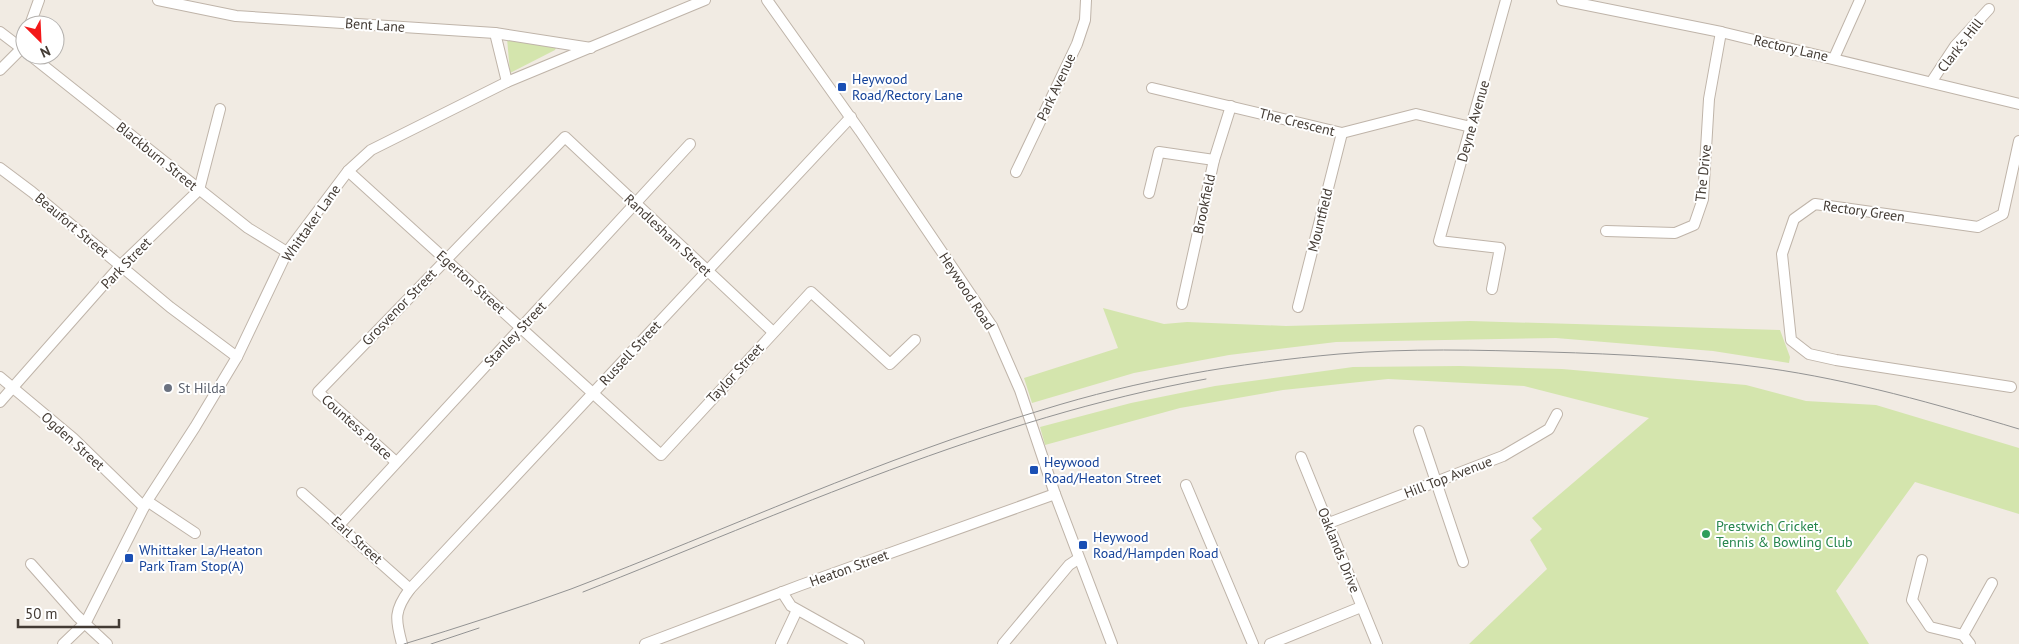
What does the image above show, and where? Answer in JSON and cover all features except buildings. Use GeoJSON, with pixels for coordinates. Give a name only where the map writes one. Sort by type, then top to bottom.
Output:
{"type":"FeatureCollection","features":[{"type":"Feature","properties":{"kind":"street"},"geometry":{"type":"LineString","coordinates":[[34,15],[39,0]]}},
{"type":"Feature","properties":{"kind":"street","name":"Bent Lane"},"geometry":{"type":"LineString","coordinates":[[158,0],[236,16],[495,33],[592,48]]}},
{"type":"Feature","properties":{"kind":"street","name":"Whittaker Lane"},"geometry":{"type":"LineString","coordinates":[[62,644],[86,622],[145,504],[195,427],[236,357],[287,252],[348,172],[371,150],[507,82],[705,0]]}},
{"type":"Feature","properties":{"kind":"street","name":"Heywood Road"},"geometry":{"type":"LineString","coordinates":[[767,0],[851,117],[992,326],[1020,390],[1054,494],[1112,644]]}},
{"type":"Feature","properties":{"kind":"street","name":"Park Avenue"},"geometry":{"type":"LineString","coordinates":[[1016,172],[1077,44],[1085,20],[1086,0]]}},
{"type":"Feature","properties":{"kind":"street","name":"Deyne Avenue"},"geometry":{"type":"LineString","coordinates":[[1492,289],[1500,248],[1439,241],[1506,0]]}},
{"type":"Feature","properties":{"kind":"street","name":"Rectory Lane"},"geometry":{"type":"LineString","coordinates":[[1562,0],[1721,32],[1932,81],[2019,104]]}},
{"type":"Feature","properties":{"kind":"street"},"geometry":{"type":"LineString","coordinates":[[1834,58],[1860,0]]}},
{"type":"Feature","properties":{"kind":"street","name":"Clark's Hill"},"geometry":{"type":"LineString","coordinates":[[1932,81],[1956,46],[1989,9]]}},
{"type":"Feature","properties":{"kind":"street","name":"Blackburn Street"},"geometry":{"type":"LineString","coordinates":[[0,32],[15,41]]}},
{"type":"Feature","properties":{"kind":"street","name":"The Drive"},"geometry":{"type":"LineString","coordinates":[[1606,231],[1676,233],[1694,225],[1703,199],[1709,99],[1721,32]]}},
{"type":"Feature","properties":{"kind":"street"},"geometry":{"type":"LineString","coordinates":[[495,33],[507,82]]}},
{"type":"Feature","properties":{"kind":"street"},"geometry":{"type":"LineString","coordinates":[[0,70],[15,57]]}},
{"type":"Feature","properties":{"kind":"street","name":"Blackburn Street"},"geometry":{"type":"LineString","coordinates":[[47,65],[199,190],[248,228],[287,252]]}},
{"type":"Feature","properties":{"kind":"street","name":"The Crescent"},"geometry":{"type":"LineString","coordinates":[[1152,88],[1342,133],[1416,114],[1471,127]]}},
{"type":"Feature","properties":{"kind":"street","name":"Brookfield"},"geometry":{"type":"LineString","coordinates":[[1182,304],[1214,160],[1231,106]]}},
{"type":"Feature","properties":{"kind":"street"},"geometry":{"type":"LineString","coordinates":[[199,190],[220,110]]}},
{"type":"Feature","properties":{"kind":"street","name":"Russell Street"},"geometry":{"type":"LineString","coordinates":[[402,644],[395,615],[400,601],[410,589],[851,117]]}},
{"type":"Feature","properties":{"kind":"street","name":"Mountfield"},"geometry":{"type":"LineString","coordinates":[[1298,308],[1342,133]]}},
{"type":"Feature","properties":{"kind":"street","name":"Randlesham Street"},"geometry":{"type":"LineString","coordinates":[[564,137],[773,332]]}},
{"type":"Feature","properties":{"kind":"street","name":"Grosvenor Street"},"geometry":{"type":"LineString","coordinates":[[318,392],[564,137]]}},
{"type":"Feature","properties":{"kind":"street","name":"Rectory Green"},"geometry":{"type":"LineString","coordinates":[[2012,387],[1836,360],[1809,354],[1791,340],[1782,254],[1794,220],[1815,204],[1978,227],[2003,214],[2019,142]]}},
{"type":"Feature","properties":{"kind":"street","name":"Stanley Street"},"geometry":{"type":"LineString","coordinates":[[340,524],[690,144]]}},
{"type":"Feature","properties":{"kind":"street"},"geometry":{"type":"LineString","coordinates":[[1149,193],[1159,152],[1214,160]]}},
{"type":"Feature","properties":{"kind":"street","name":"Beaufort Street"},"geometry":{"type":"LineString","coordinates":[[0,168],[236,357]]}},
{"type":"Feature","properties":{"kind":"street","name":"Egerton Street"},"geometry":{"type":"LineString","coordinates":[[348,172],[660,455]]}},
{"type":"Feature","properties":{"kind":"street","name":"Park Street"},"geometry":{"type":"LineString","coordinates":[[0,402],[120,266],[199,190]]}},
{"type":"Feature","properties":{"kind":"street","name":"Taylor Street"},"geometry":{"type":"LineString","coordinates":[[660,455],[811,292],[890,364],[915,340]]}},
{"type":"Feature","properties":{"kind":"street","name":"Ogden Street"},"geometry":{"type":"LineString","coordinates":[[0,378],[12,390],[72,438],[145,504],[195,533]]}},
{"type":"Feature","properties":{"kind":"street","name":"Countess Place"},"geometry":{"type":"LineString","coordinates":[[318,392],[396,462]]}},
{"type":"Feature","properties":{"kind":"street","name":"Hill Top Avenue"},"geometry":{"type":"LineString","coordinates":[[1328,523],[1503,456],[1549,428],[1557,414]]}},
{"type":"Feature","properties":{"kind":"street"},"geometry":{"type":"LineString","coordinates":[[1419,431],[1463,562]]}},
{"type":"Feature","properties":{"kind":"street","name":"Oaklands Drive"},"geometry":{"type":"LineString","coordinates":[[1301,457],[1377,644]]}},
{"type":"Feature","properties":{"kind":"street"},"geometry":{"type":"LineString","coordinates":[[1186,485],[1253,644]]}},
{"type":"Feature","properties":{"kind":"street","name":"Earl Street"},"geometry":{"type":"LineString","coordinates":[[302,493],[340,524],[410,589]]}},
{"type":"Feature","properties":{"kind":"street","name":"Heaton Street"},"geometry":{"type":"LineString","coordinates":[[645,644],[782,592],[1054,494]]}},
{"type":"Feature","properties":{"kind":"street"},"geometry":{"type":"LineString","coordinates":[[1003,644],[1069,565],[1078,559]]}},
{"type":"Feature","properties":{"kind":"street"},"geometry":{"type":"LineString","coordinates":[[1922,560],[1912,600],[1930,627],[1963,635],[1970,644]]}},
{"type":"Feature","properties":{"kind":"street"},"geometry":{"type":"LineString","coordinates":[[31,564],[78,616],[107,644]]}},
{"type":"Feature","properties":{"kind":"street"},"geometry":{"type":"LineString","coordinates":[[1963,635],[1992,583]]}},
{"type":"Feature","properties":{"kind":"street"},"geometry":{"type":"LineString","coordinates":[[782,592],[787,602],[797,610],[859,644]]}},
{"type":"Feature","properties":{"kind":"street"},"geometry":{"type":"LineString","coordinates":[[1270,644],[1361,607]]}},
{"type":"Feature","properties":{"kind":"street"},"geometry":{"type":"LineString","coordinates":[[781,644],[797,610]]}},
{"type":"Feature","properties":{"kind":"green space"},"geometry":{"type":"Polygon","coordinates":[[[507,38],[557,46],[555,50],[510,73],[507,38]]]}},
{"type":"Feature","properties":{"kind":"green space"},"geometry":{"type":"Polygon","coordinates":[[[1103,308],[1164,324],[1187,322],[1286,326],[1470,321],[1780,330],[1790,357],[1789,363],[1713,351],[1556,338],[1336,342],[1229,355],[1134,373],[1032,403],[1024,378],[1118,348],[1103,308]]]}},
{"type":"Feature","properties":{"kind":"green space","name":"Prestwich Cricket, Tennis & Bowling Club"},"geometry":{"type":"Polygon","coordinates":[[[1460,366],[1562,369],[1746,385],[1806,401],[1876,405],[2019,448],[2019,514],[1915,482],[1836,591],[1869,644],[1469,644],[1547,569],[1530,540],[1542,529],[1532,518],[1649,418],[1524,386],[1388,379],[1283,390],[1180,408],[1045,445],[1040,427],[1131,403],[1215,386],[1353,367],[1460,366]]]}},
{"type":"Feature","properties":{"kind":"tram line"},"geometry":{"type":"LineString","coordinates":[[404,644],[488,618],[571,589],[864,472],[982,429],[1078,399],[1152,381],[1263,362],[1365,352],[1444,350],[1630,355],[1685,359],[1766,368],[1830,379],[1925,402],[2019,429]]}},
{"type":"Feature","properties":{"kind":"tram line"},"geometry":{"type":"LineString","coordinates":[[583,592],[812,500],[967,442],[1046,417],[1126,396],[1206,379]]}},
{"type":"Feature","properties":{"kind":"tram line"},"geometry":{"type":"LineString","coordinates":[[431,644],[479,628]]}},
{"type":"Feature","properties":{"kind":"place","name":"Heywood Road/Rectory Lane"},"geometry":{"type":"Point","coordinates":[842,87]}},
{"type":"Feature","properties":{"kind":"place","name":"St Hilda"},"geometry":{"type":"Point","coordinates":[168,388]}},
{"type":"Feature","properties":{"kind":"place","name":"Heywood Road/Heaton Street"},"geometry":{"type":"Point","coordinates":[1034,470]}},
{"type":"Feature","properties":{"kind":"place","name":"Prestwich Cricket, Tennis & Bowling Club"},"geometry":{"type":"Point","coordinates":[1706,534]}},
{"type":"Feature","properties":{"kind":"place","name":"Heywood Road/Hampden Road"},"geometry":{"type":"Point","coordinates":[1083,545]}},
{"type":"Feature","properties":{"kind":"place","name":"Whittaker La/Heaton Park Tram Stop(A)"},"geometry":{"type":"Point","coordinates":[129,558]}}]}
